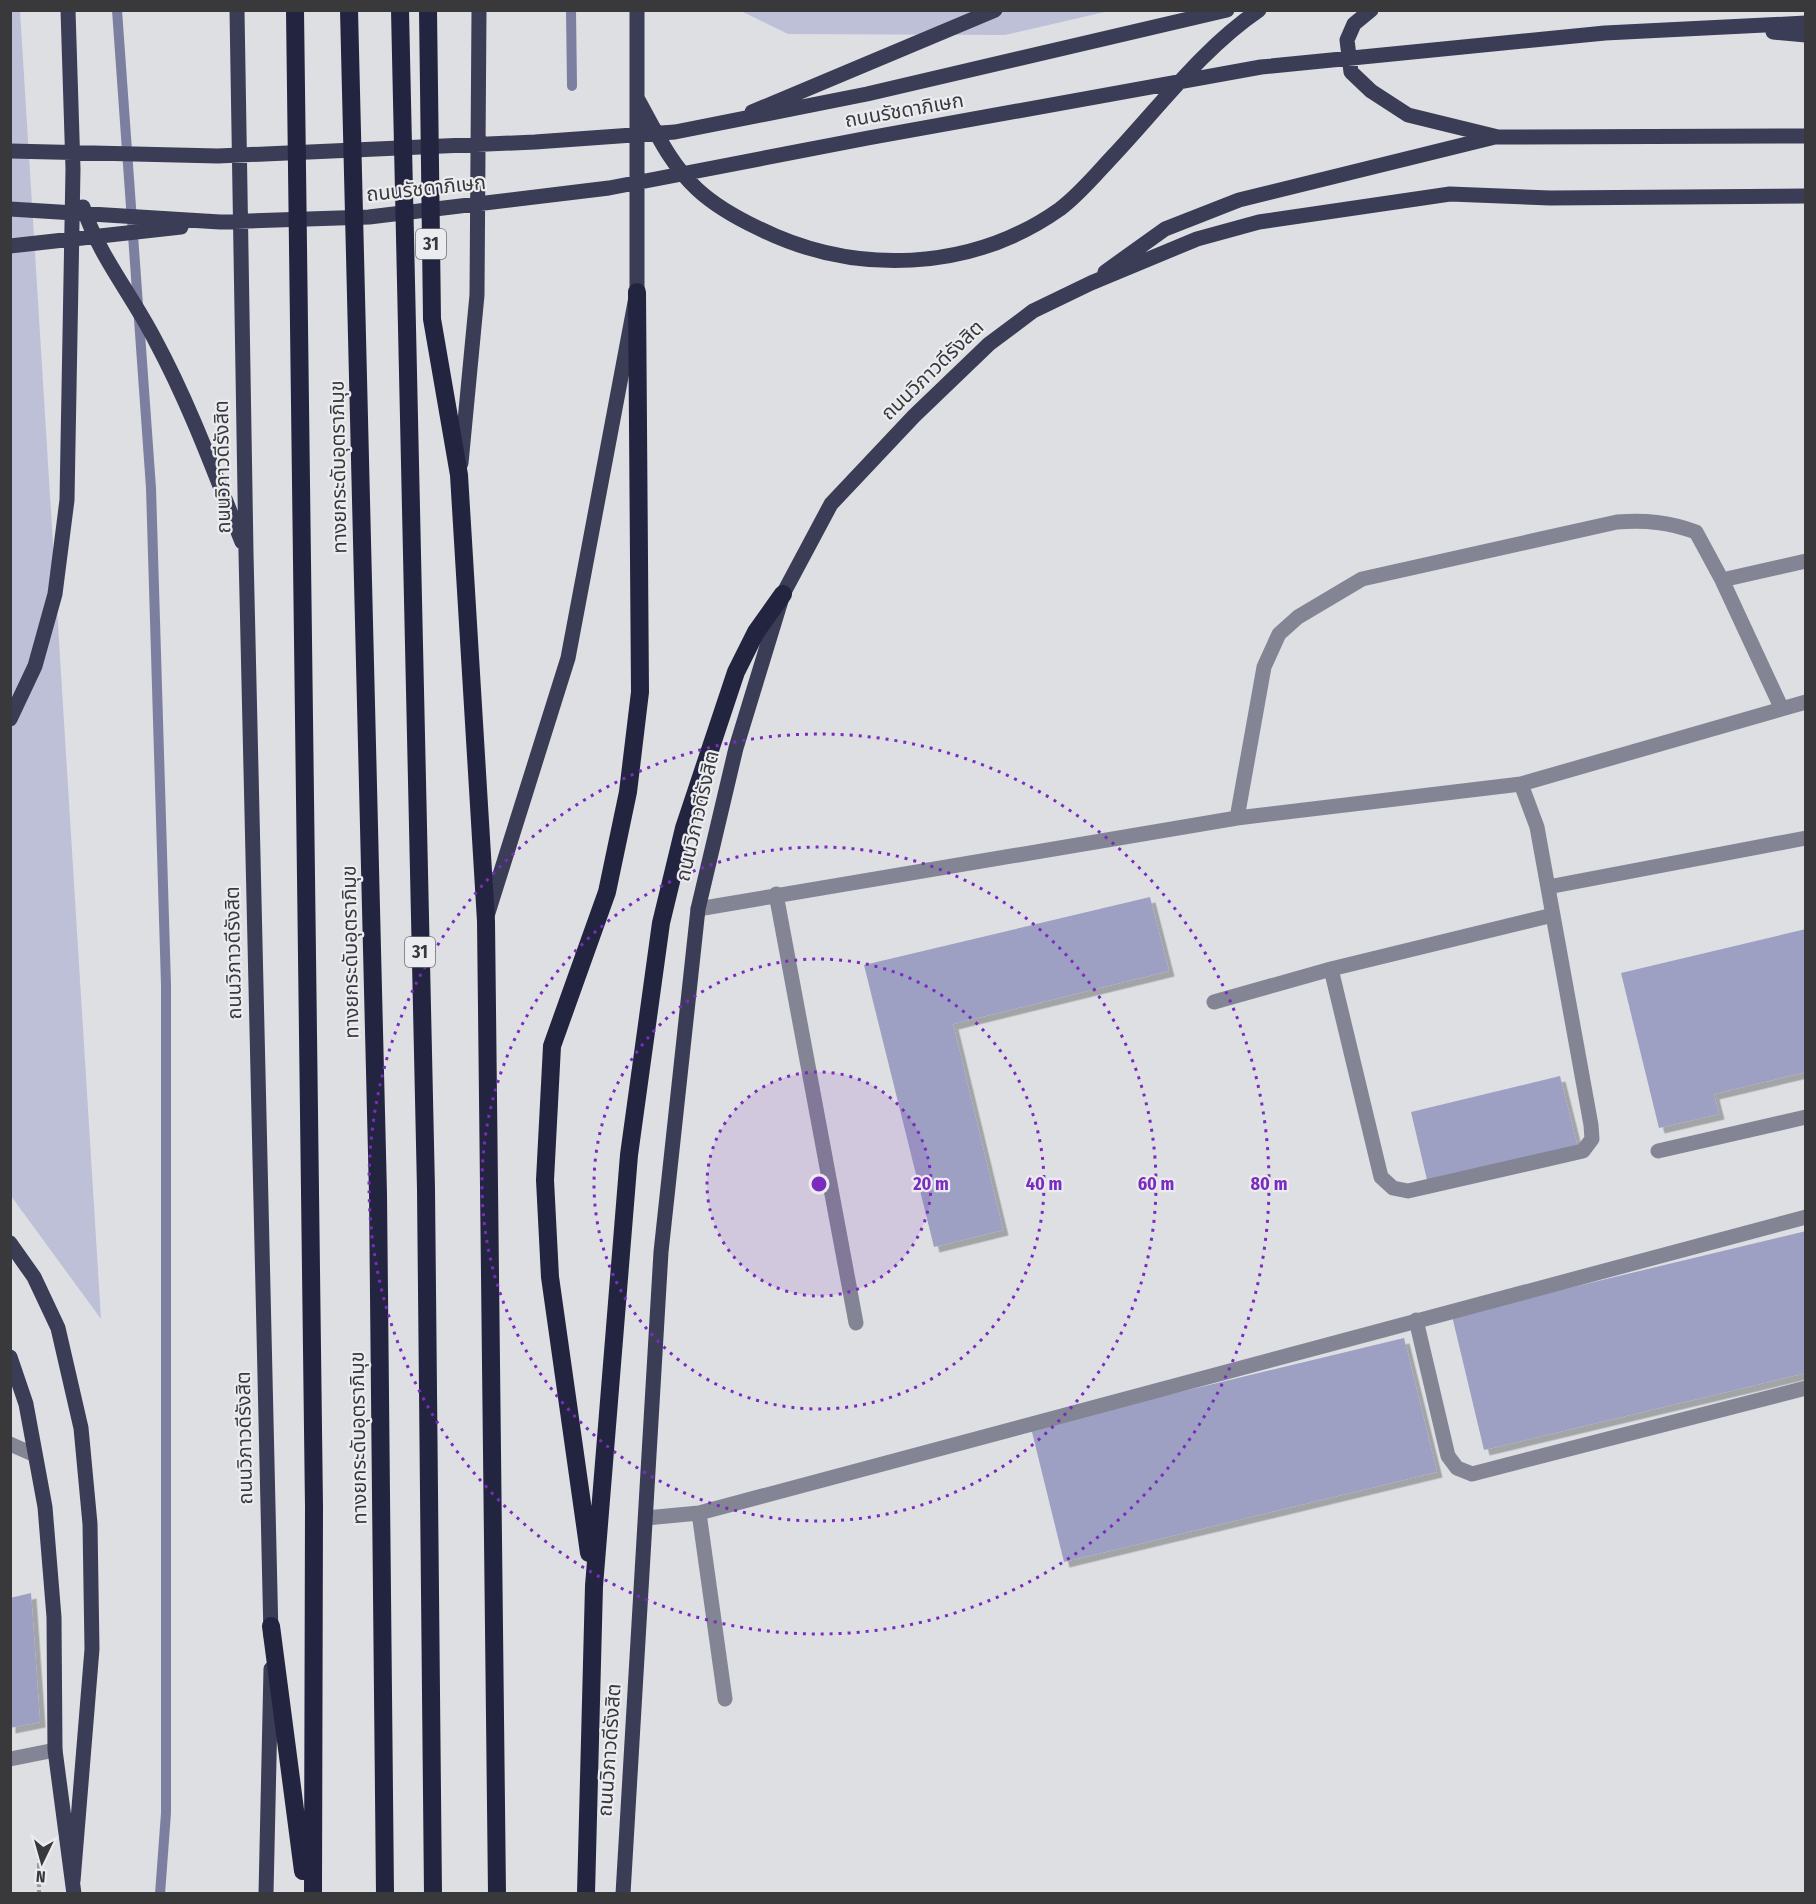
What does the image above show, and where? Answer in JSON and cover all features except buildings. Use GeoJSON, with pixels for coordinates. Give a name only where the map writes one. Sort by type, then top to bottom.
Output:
{"type":"FeatureCollection","features":[{"type":"Feature","properties":{"kind":"highway"},"geometry":{"type":"LineString","coordinates":[[295,10],[314,1507],[313,1893]]}},
{"type":"Feature","properties":{"kind":"highway","name":"ทางยกระดับอุตราภิมุข"},"geometry":{"type":"LineString","coordinates":[[349,10],[378,1194],[385,1893]]}},
{"type":"Feature","properties":{"kind":"highway","name":"31"},"geometry":{"type":"LineString","coordinates":[[400,10],[425,1177],[433,1893]]}},
{"type":"Feature","properties":{"kind":"highway","name":"31"},"geometry":{"type":"LineString","coordinates":[[428,10],[432,319],[459,475],[486,921],[497,1893]]}},
{"type":"Feature","properties":{"kind":"highway"},"geometry":{"type":"LineString","coordinates":[[594,1586],[550,1277],[545,1180],[552,1046],[607,892],[627,792],[640,692],[637,292]]}},
{"type":"Feature","properties":{"kind":"highway"},"geometry":{"type":"LineString","coordinates":[[586,1893],[594,1586],[629,1155],[661,922],[690,807],[736,672],[756,632],[783,594]]}},
{"type":"Feature","properties":{"kind":"highway"},"geometry":{"type":"LineString","coordinates":[[272,1626],[306,1893]]}},
{"type":"Feature","properties":{"kind":"main road"},"geometry":{"type":"LineString","coordinates":[[10,719],[34,666],[55,594],[67,500],[73,169],[68,10]]}},
{"type":"Feature","properties":{"kind":"main road","name":"ถนนวิภาวดีรังสิต"},"geometry":{"type":"LineString","coordinates":[[237,10],[246,553],[272,1626],[266,1893]]}},
{"type":"Feature","properties":{"kind":"main road","name":"31"},"geometry":{"type":"LineString","coordinates":[[459,475],[477,295],[479,10]]}},
{"type":"Feature","properties":{"kind":"main road"},"geometry":{"type":"LineString","coordinates":[[724,124],[995,10]]}},
{"type":"Feature","properties":{"kind":"main road","name":"ถนนรัชดาภิเษก"},"geometry":{"type":"LineString","coordinates":[[10,151],[218,156],[535,142],[675,132],[724,124],[980,69],[1227,10]]}},
{"type":"Feature","properties":{"kind":"main road"},"geometry":{"type":"LineString","coordinates":[[636,96],[670,157],[697,190],[736,218],[779,239],[828,254],[879,262],[932,259],[982,248],[1019,233],[1060,208],[1089,182],[1216,45],[1259,10]]}},
{"type":"Feature","properties":{"kind":"main road"},"geometry":{"type":"LineString","coordinates":[[1371,10],[1354,24],[1347,40],[1351,72],[1371,91],[1408,115],[1498,137]]}},
{"type":"Feature","properties":{"kind":"main road"},"geometry":{"type":"LineString","coordinates":[[486,921],[568,658],[637,292],[637,15]]}},
{"type":"Feature","properties":{"kind":"main road","name":"ถนนรัชดาภิเษก"},"geometry":{"type":"LineString","coordinates":[[10,209],[220,222],[369,217],[609,188],[868,138],[1261,67],[1582,35],[1806,23]]}},
{"type":"Feature","properties":{"kind":"main road"},"geometry":{"type":"LineString","coordinates":[[1722,28],[1806,35]]}},
{"type":"Feature","properties":{"kind":"main road"},"geometry":{"type":"LineString","coordinates":[[1090,283],[1165,229],[1239,200],[1498,137],[1806,136]]}},
{"type":"Feature","properties":{"kind":"main road"},"geometry":{"type":"LineString","coordinates":[[73,169],[84,210],[120,283],[154,336],[185,397],[246,553]]}},
{"type":"Feature","properties":{"kind":"main road"},"geometry":{"type":"LineString","coordinates":[[1090,283],[1197,239],[1259,222],[1450,194],[1550,198],[1806,196]]}},
{"type":"Feature","properties":{"kind":"main road"},"geometry":{"type":"LineString","coordinates":[[10,246],[220,222]]}},
{"type":"Feature","properties":{"kind":"main road","name":"ถนนวิภาวดีรังสิต"},"geometry":{"type":"LineString","coordinates":[[622,1893],[661,1252],[698,909],[736,748],[783,594],[831,504],[914,417],[989,344],[1033,311],[1090,283]]}},
{"type":"Feature","properties":{"kind":"main road"},"geometry":{"type":"LineString","coordinates":[[10,1243],[34,1276],[58,1328],[81,1428],[90,1524],[92,1649],[74,1887]]}},
{"type":"Feature","properties":{"kind":"main road"},"geometry":{"type":"LineString","coordinates":[[10,1357],[26,1404],[45,1507],[54,1617],[55,1750],[74,1887]]}},
{"type":"Feature","properties":{"kind":"street"},"geometry":{"type":"LineString","coordinates":[[1237,818],[1264,667],[1279,634],[1298,617],[1362,579],[1617,522],[1646,520],[1670,523],[1696,532],[1722,580],[1781,707]]}},
{"type":"Feature","properties":{"kind":"street"},"geometry":{"type":"LineString","coordinates":[[1722,580],[1806,561]]}},
{"type":"Feature","properties":{"kind":"street"},"geometry":{"type":"LineString","coordinates":[[698,909],[776,894],[1237,818],[1521,784],[1781,707],[1806,702]]}},
{"type":"Feature","properties":{"kind":"street"},"geometry":{"type":"LineString","coordinates":[[1331,969],[1381,1177],[1393,1188],[1408,1191],[1583,1151],[1592,1139],[1591,1125],[1537,827],[1521,784]]}},
{"type":"Feature","properties":{"kind":"street"},"geometry":{"type":"LineString","coordinates":[[1548,887],[1806,838]]}},
{"type":"Feature","properties":{"kind":"street"},"geometry":{"type":"LineString","coordinates":[[776,894],[856,1323]]}},
{"type":"Feature","properties":{"kind":"street"},"geometry":{"type":"LineString","coordinates":[[1214,1002],[1331,969],[1552,915]]}},
{"type":"Feature","properties":{"kind":"street"},"geometry":{"type":"LineString","coordinates":[[1658,1151],[1806,1118]]}},
{"type":"Feature","properties":{"kind":"street"},"geometry":{"type":"LineString","coordinates":[[646,1518],[699,1513],[1806,1217]]}},
{"type":"Feature","properties":{"kind":"street"},"geometry":{"type":"LineString","coordinates":[[1416,1320],[1448,1456],[1464,1472],[1472,1474],[1806,1388]]}},
{"type":"Feature","properties":{"kind":"street"},"geometry":{"type":"LineString","coordinates":[[10,1444],[35,1455]]}},
{"type":"Feature","properties":{"kind":"street"},"geometry":{"type":"LineString","coordinates":[[699,1513],[725,1699]]}},
{"type":"Feature","properties":{"kind":"street"},"geometry":{"type":"LineString","coordinates":[[10,1759],[55,1750]]}},
{"type":"Feature","properties":{"kind":"shaded area"},"geometry":{"type":"Polygon","coordinates":[[[10,11],[20,11],[101,1319],[11,1196],[10,11]]]}},
{"type":"Feature","properties":{"kind":"shaded area"},"geometry":{"type":"Polygon","coordinates":[[[741,11],[1109,11],[1005,35],[788,34],[741,11]]]}},
{"type":"Feature","properties":{"kind":"waterway"},"geometry":{"type":"LineString","coordinates":[[117,10],[151,488],[166,985],[166,1813],[160,1894]]}},
{"type":"Feature","properties":{"kind":"waterway"},"geometry":{"type":"LineString","coordinates":[[571,10],[572,86]]}}]}
